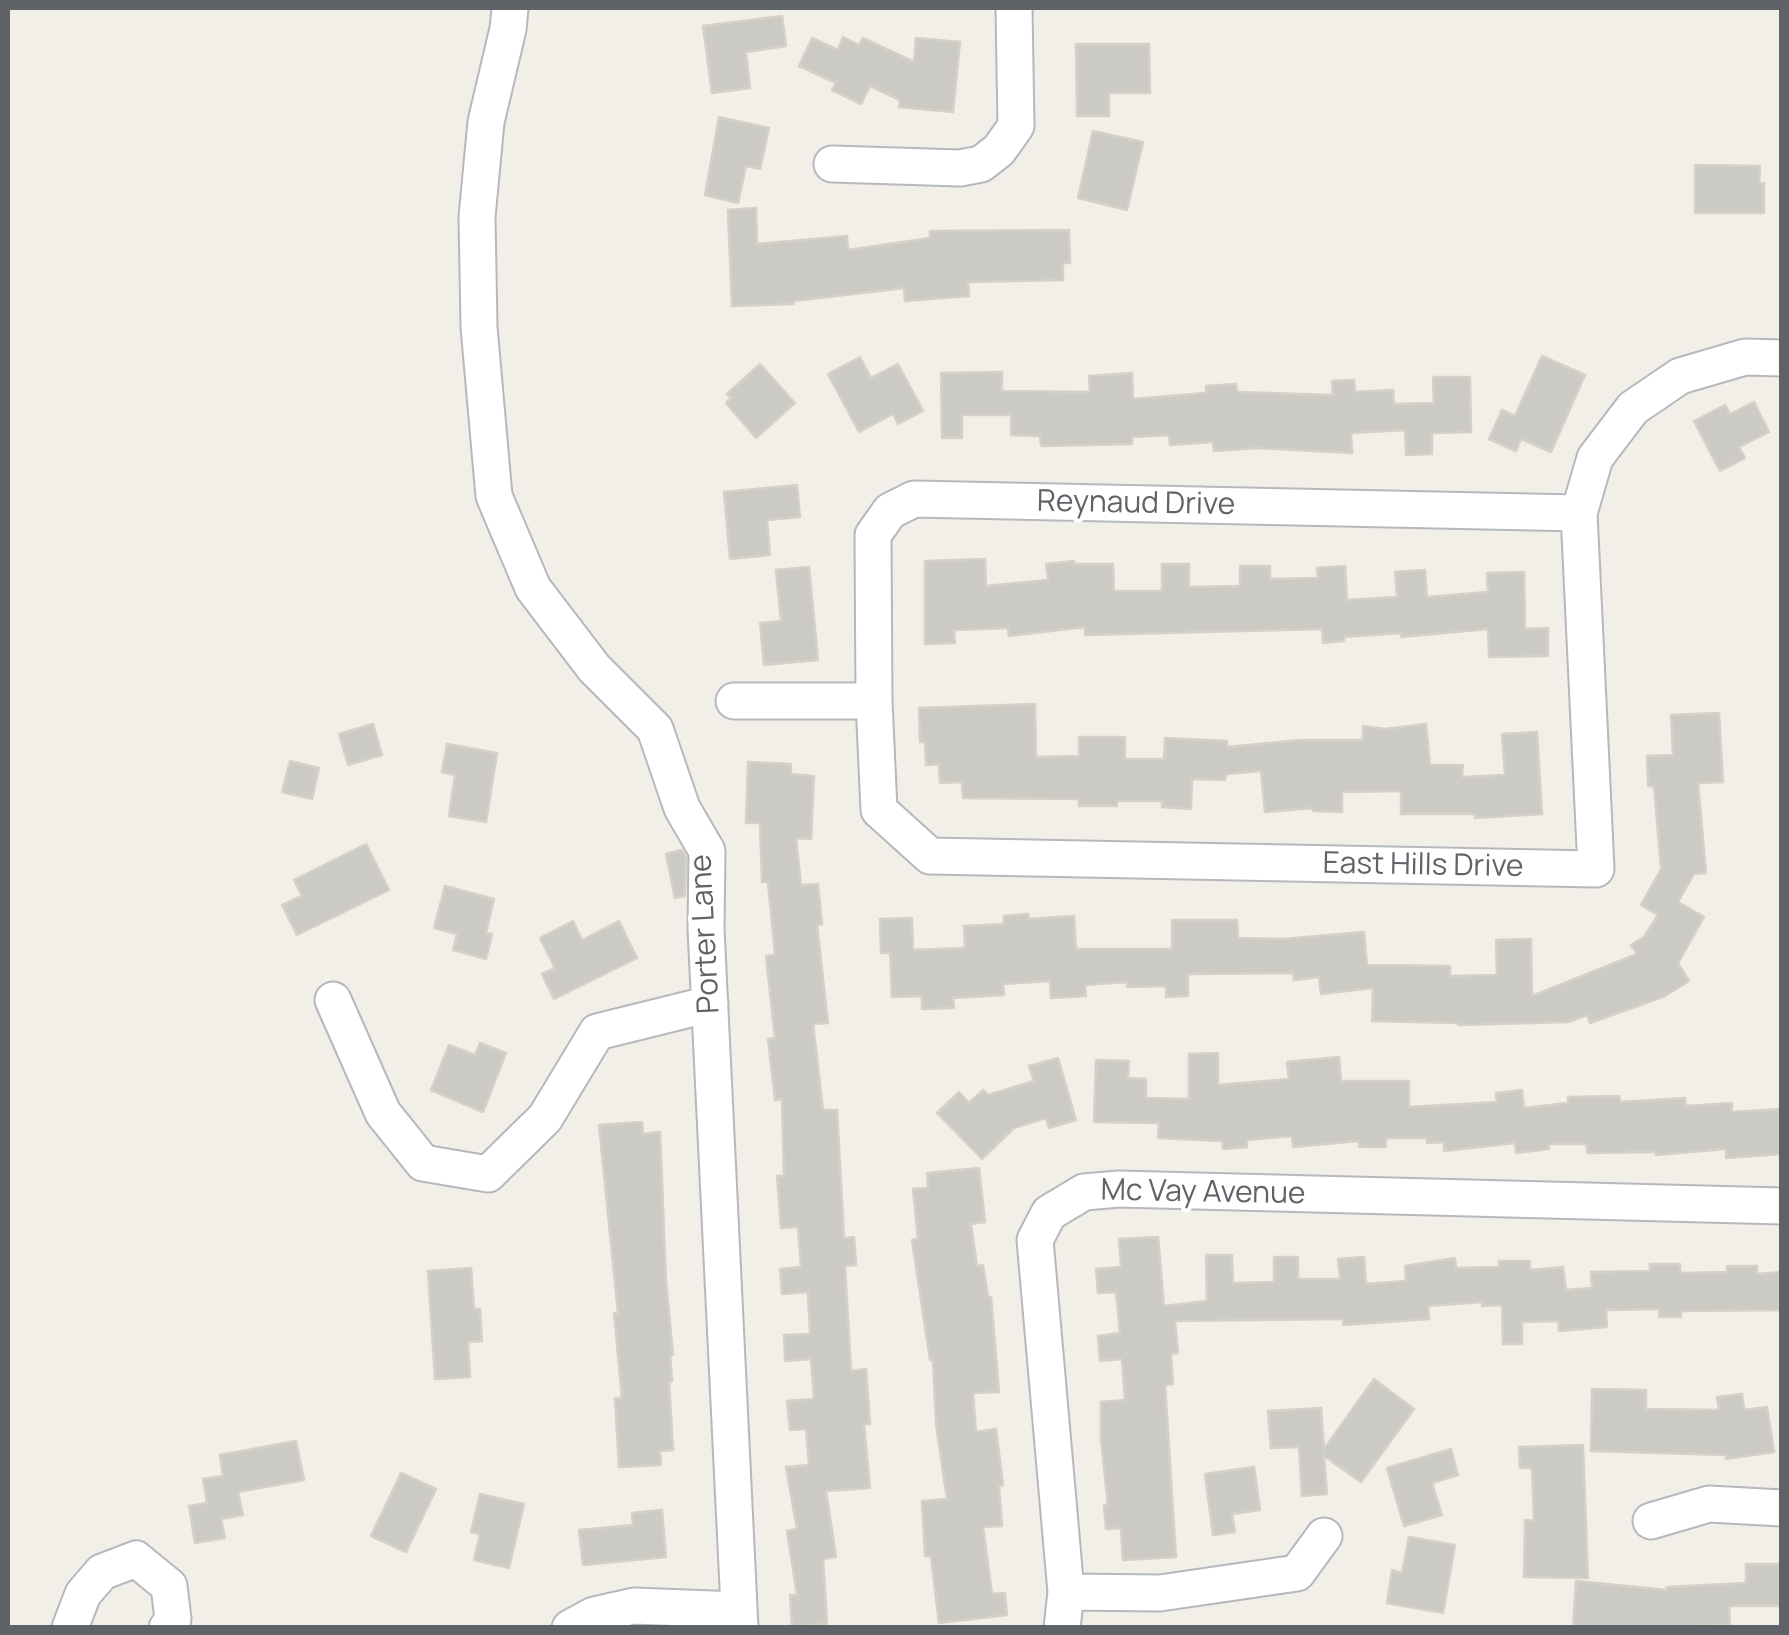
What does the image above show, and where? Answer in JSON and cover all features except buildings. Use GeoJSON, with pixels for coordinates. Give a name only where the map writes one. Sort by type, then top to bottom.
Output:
{"type":"FeatureCollection","features":[{"type":"Feature","properties":{"kind":"street","name":"Porter Lane"},"geometry":{"type":"LineString","coordinates":[[510,8],[486,122],[477,217],[479,327],[494,496],[532,588],[594,668],[655,729],[682,808],[707,851],[706,928],[738,1619]]}},
{"type":"Feature","properties":{"kind":"street"},"geometry":{"type":"LineString","coordinates":[[832,164],[960,168],[981,164],[999,150],[1016,126],[1014,8]]}},
{"type":"Feature","properties":{"kind":"street","name":"East Hills Drive"},"geometry":{"type":"LineString","coordinates":[[874,701],[879,810],[930,856],[1596,869],[1579,513],[1594,458],[1633,408],[1680,376],[1745,357],[1782,358]]}},
{"type":"Feature","properties":{"kind":"street","name":"Reynaud Drive"},"geometry":{"type":"LineString","coordinates":[[874,701],[873,535],[890,510],[914,499],[1579,513]]}},
{"type":"Feature","properties":{"kind":"street"},"geometry":{"type":"LineString","coordinates":[[734,702],[874,701]]}},
{"type":"Feature","properties":{"kind":"street"},"geometry":{"type":"LineString","coordinates":[[333,1000],[383,1113],[423,1163],[488,1174],[545,1118],[597,1032],[710,1004]]}},
{"type":"Feature","properties":{"kind":"street","name":"Mc Vay Avenue"},"geometry":{"type":"LineString","coordinates":[[1062,1628],[1066,1592],[1035,1240],[1049,1213],[1084,1192],[1119,1189],[1782,1206]]}},
{"type":"Feature","properties":{"kind":"street"},"geometry":{"type":"LineString","coordinates":[[1651,1521],[1709,1504],[1782,1508]]}},
{"type":"Feature","properties":{"kind":"street"},"geometry":{"type":"LineString","coordinates":[[1066,1592],[1160,1594],[1298,1573],[1324,1536]]}},
{"type":"Feature","properties":{"kind":"street"},"geometry":{"type":"LineString","coordinates":[[70,1628],[84,1594],[102,1572],[136,1559],[169,1586],[173,1619],[167,1628]]}},
{"type":"Feature","properties":{"kind":"street"},"geometry":{"type":"LineString","coordinates":[[570,1628],[594,1615],[634,1606],[738,1619]]}}]}
